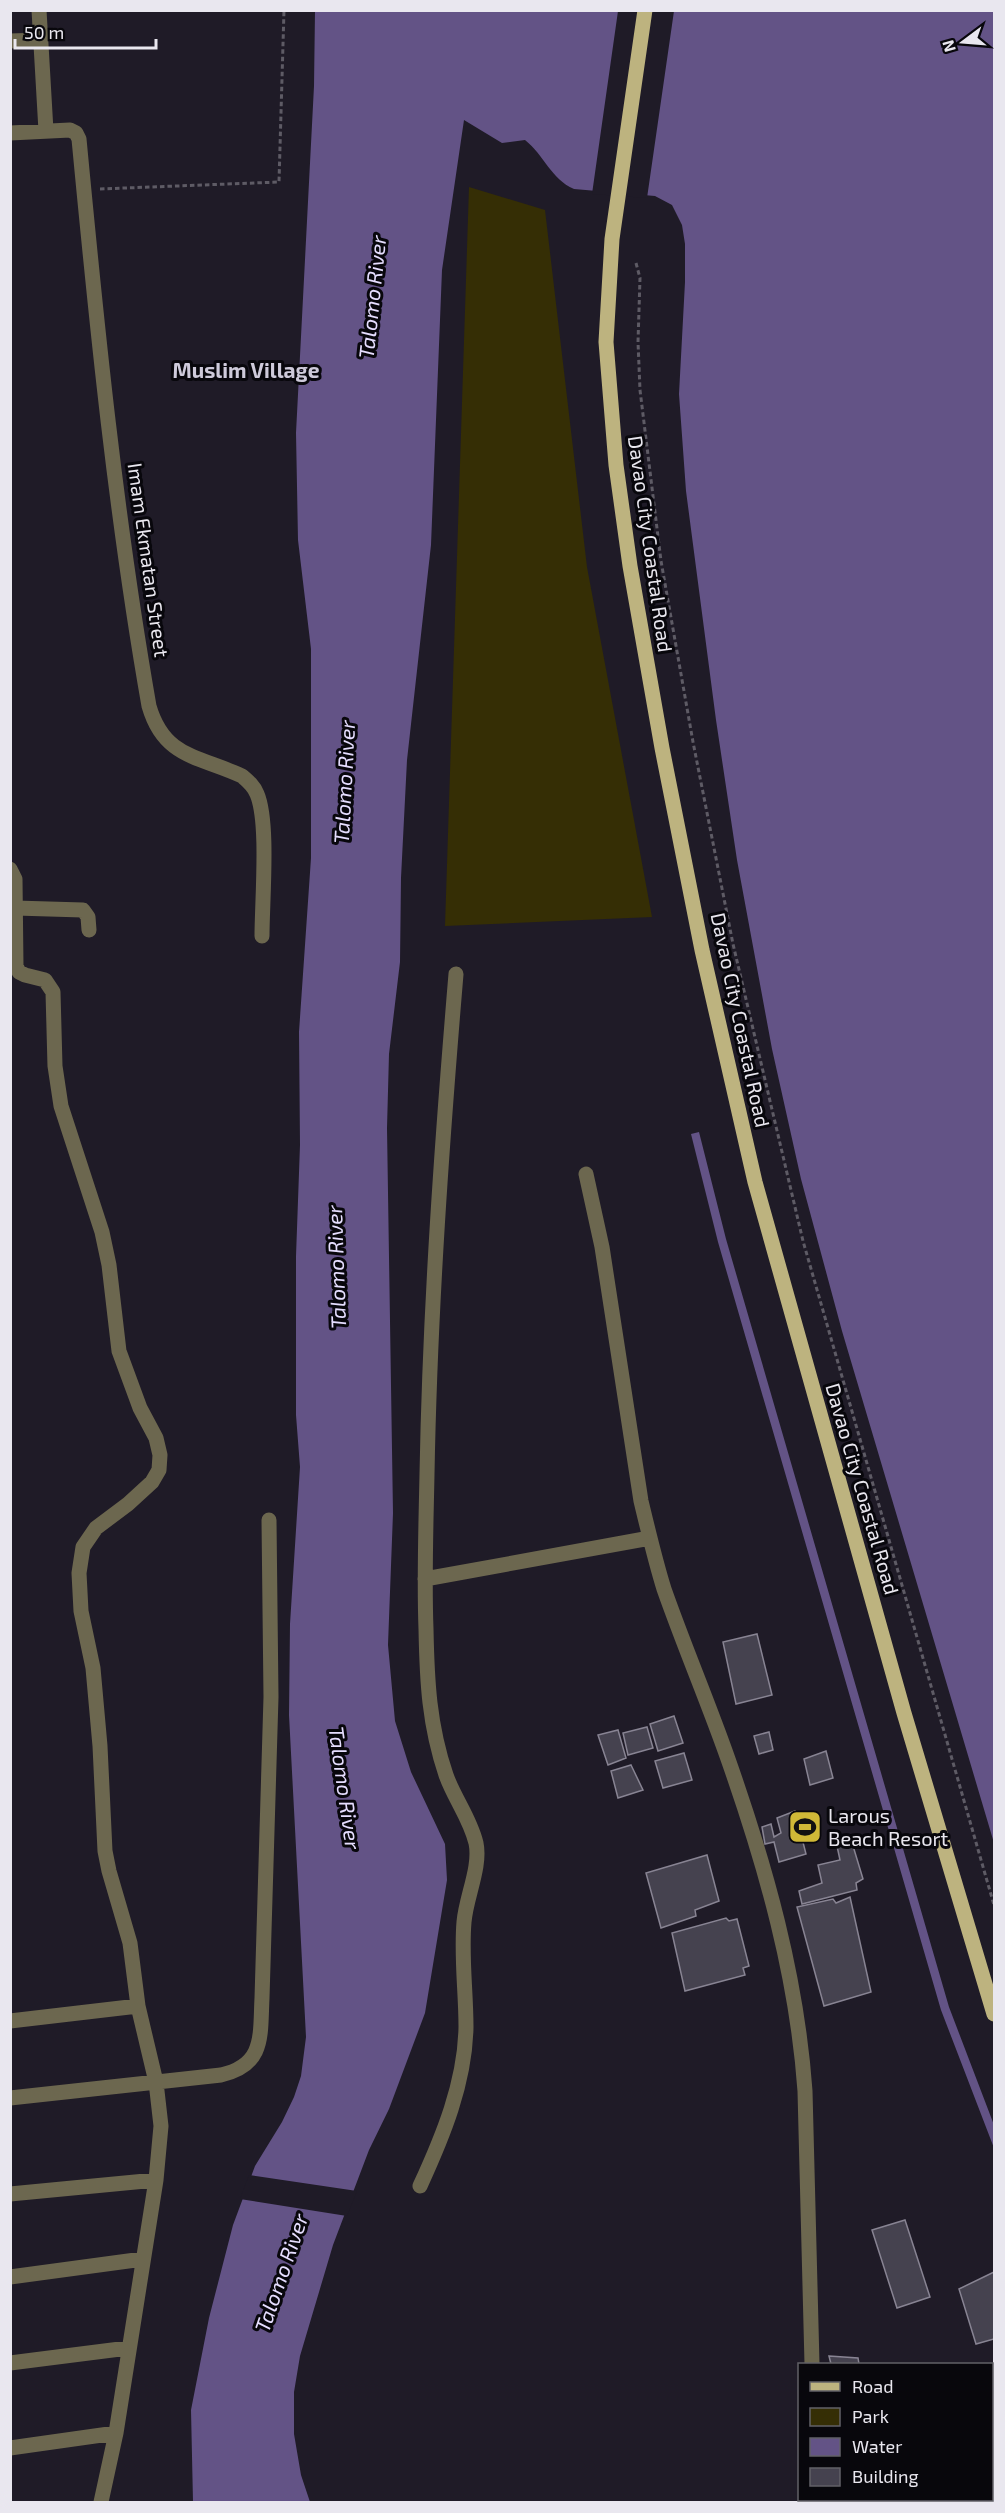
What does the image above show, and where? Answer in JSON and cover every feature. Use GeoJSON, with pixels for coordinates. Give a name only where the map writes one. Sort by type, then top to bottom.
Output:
{"type":"FeatureCollection","features":[{"type":"Feature","properties":{"kind":"main road","name":"Davao City Coastal Road"},"geometry":{"type":"LineString","coordinates":[[645,10],[612,239],[606,342],[616,465],[630,566],[702,950],[772,1250],[904,1713],[994,2014]]}},
{"type":"Feature","properties":{"kind":"street"},"geometry":{"type":"LineString","coordinates":[[10,133],[46,131],[39,10]]}},
{"type":"Feature","properties":{"kind":"street"},"geometry":{"type":"LineString","coordinates":[[10,42],[41,40]]}},
{"type":"Feature","properties":{"kind":"street","name":"Imam Ekmatan Street"},"geometry":{"type":"LineString","coordinates":[[46,131],[70,130],[76,133],[79,139],[119,513],[149,706],[154,723],[171,745],[242,776],[251,783],[256,792],[263,818],[262,936]]}},
{"type":"Feature","properties":{"kind":"street"},"geometry":{"type":"LineString","coordinates":[[10,869],[15,879],[16,966],[19,972],[25,975],[45,980],[53,992],[55,1066],[61,1106],[110,1264],[119,1351],[140,1408],[156,1438],[160,1455],[159,1470],[152,1482],[96,1528],[83,1547],[79,1574],[81,1611],[93,1668],[100,1746],[105,1851],[130,1943],[138,2006],[156,2082],[161,2126],[156,2180],[116,2433],[101,2502]]}},
{"type":"Feature","properties":{"kind":"street"},"geometry":{"type":"LineString","coordinates":[[15,908],[83,910],[88,917],[89,930]]}},
{"type":"Feature","properties":{"kind":"street"},"geometry":{"type":"LineString","coordinates":[[420,2186],[442,2135],[462,2068],[466,2028],[462,1948],[465,1908],[474,1873],[477,1846],[471,1826],[448,1779],[435,1742],[430,1714],[425,1580],[429,1363],[438,1200],[456,974]]}},
{"type":"Feature","properties":{"kind":"street"},"geometry":{"type":"LineString","coordinates":[[586,1174],[602,1247],[641,1501],[650,1538],[668,1598],[729,1761],[762,1864],[790,1968],[805,2091],[812,2363]]}},
{"type":"Feature","properties":{"kind":"street"},"geometry":{"type":"LineString","coordinates":[[10,2098],[236,2072],[248,2064],[256,2052],[261,2010],[271,1697],[269,1520]]}},
{"type":"Feature","properties":{"kind":"street"},"geometry":{"type":"LineString","coordinates":[[425,1580],[650,1538]]}},
{"type":"Feature","properties":{"kind":"street"},"geometry":{"type":"LineString","coordinates":[[10,2020],[138,2006]]}},
{"type":"Feature","properties":{"kind":"street"},"geometry":{"type":"LineString","coordinates":[[10,2194],[156,2180]]}},
{"type":"Feature","properties":{"kind":"street"},"geometry":{"type":"LineString","coordinates":[[10,2277],[142,2259]]}},
{"type":"Feature","properties":{"kind":"street"},"geometry":{"type":"LineString","coordinates":[[10,2363],[128,2348]]}},
{"type":"Feature","properties":{"kind":"street"},"geometry":{"type":"LineString","coordinates":[[10,2448],[116,2433]]}},
{"type":"Feature","properties":{"kind":"path"},"geometry":{"type":"LineString","coordinates":[[84,190],[279,182],[284,10]]}},
{"type":"Feature","properties":{"kind":"path"},"geometry":{"type":"LineString","coordinates":[[636,263],[640,278],[638,342],[640,390],[661,561],[693,742],[733,944],[803,1241],[994,1905]]}},
{"type":"Feature","properties":{"kind":"green space"},"geometry":{"type":"Polygon","coordinates":[[[469,187],[545,210],[587,567],[652,917],[445,926],[469,187]]]}},
{"type":"Feature","properties":{"kind":"water","name":"Talomo River"},"geometry":{"type":"Polygon","coordinates":[[[315,11],[994,11],[994,1843],[842,1331],[801,1179],[772,1049],[737,860],[686,491],[679,394],[685,282],[685,244],[682,225],[672,205],[655,196],[574,189],[553,173],[525,140],[502,143],[464,120],[442,270],[431,545],[407,760],[401,878],[400,962],[389,1054],[387,1128],[393,1513],[388,1645],[395,1721],[411,1772],[445,1844],[447,1880],[425,2013],[389,2109],[369,2150],[333,2245],[300,2356],[294,2392],[294,2434],[301,2475],[310,2502],[193,2502],[191,2410],[209,2318],[233,2225],[255,2166],[282,2122],[294,2097],[301,2076],[306,2037],[289,1715],[290,1624],[300,1467],[296,1415],[296,1256],[300,1145],[299,1032],[311,858],[311,649],[298,540],[296,433],[314,86],[315,11]]]}},
{"type":"Feature","properties":{"kind":"water"},"geometry":{"type":"Polygon","coordinates":[[[699,1132],[726,1239],[949,2007],[994,2125],[994,2148],[941,2010],[718,1242],[691,1134],[699,1132]]]}},
{"type":"Feature","properties":{"kind":"pier"},"geometry":{"type":"Polygon","coordinates":[[[618,11],[674,11],[647,198],[592,194],[618,11]]]}},
{"type":"Feature","properties":{"kind":"pier"},"geometry":{"type":"Polygon","coordinates":[[[249,2175],[357,2191],[347,2216],[240,2199],[249,2175]]]}},
{"type":"Feature","properties":{"kind":"building"},"geometry":{"type":"Polygon","coordinates":[[[757,1634],[772,1695],[736,1704],[723,1642],[757,1634]]]}},
{"type":"Feature","properties":{"kind":"building"},"geometry":{"type":"Polygon","coordinates":[[[674,1716],[683,1743],[658,1751],[650,1724],[674,1716]]]}},
{"type":"Feature","properties":{"kind":"building"},"geometry":{"type":"Polygon","coordinates":[[[647,1727],[653,1748],[628,1755],[623,1733],[647,1727]]]}},
{"type":"Feature","properties":{"kind":"building"},"geometry":{"type":"Polygon","coordinates":[[[618,1730],[626,1758],[608,1765],[598,1735],[618,1730]]]}},
{"type":"Feature","properties":{"kind":"building"},"geometry":{"type":"Polygon","coordinates":[[[769,1732],[773,1750],[759,1754],[754,1736],[769,1732]]]}},
{"type":"Feature","properties":{"kind":"building"},"geometry":{"type":"Polygon","coordinates":[[[826,1751],[833,1778],[810,1785],[804,1759],[826,1751]]]}},
{"type":"Feature","properties":{"kind":"building"},"geometry":{"type":"Polygon","coordinates":[[[684,1753],[692,1780],[663,1788],[655,1761],[684,1753]]]}},
{"type":"Feature","properties":{"kind":"building"},"geometry":{"type":"Polygon","coordinates":[[[631,1765],[643,1790],[618,1798],[611,1771],[631,1765]]]}},
{"type":"Feature","properties":{"kind":"building"},"geometry":{"type":"Polygon","coordinates":[[[795,1811],[806,1854],[779,1862],[774,1842],[765,1844],[762,1827],[771,1824],[774,1837],[781,1833],[777,1818],[795,1811]]]}},
{"type":"Feature","properties":{"kind":"building"},"geometry":{"type":"Polygon","coordinates":[[[850,1836],[863,1879],[856,1883],[857,1890],[802,1904],[799,1891],[822,1883],[818,1865],[840,1860],[837,1846],[840,1845],[840,1839],[850,1836]]]}},
{"type":"Feature","properties":{"kind":"building"},"geometry":{"type":"Polygon","coordinates":[[[707,1855],[719,1901],[695,1910],[696,1916],[661,1928],[646,1873],[707,1855]]]}},
{"type":"Feature","properties":{"kind":"building"},"geometry":{"type":"Polygon","coordinates":[[[850,1897],[871,1992],[824,2006],[797,1907],[833,1899],[836,1903],[850,1897]]]}},
{"type":"Feature","properties":{"kind":"building"},"geometry":{"type":"Polygon","coordinates":[[[726,1918],[729,1921],[737,1919],[749,1966],[743,1968],[745,1975],[685,1991],[672,1933],[726,1918]]]}},
{"type":"Feature","properties":{"kind":"building"},"geometry":{"type":"Polygon","coordinates":[[[905,2220],[930,2297],[897,2308],[872,2230],[905,2220]]]}},
{"type":"Feature","properties":{"kind":"building"},"geometry":{"type":"Polygon","coordinates":[[[994,2272],[994,2339],[976,2344],[959,2289],[994,2272]]]}},
{"type":"Feature","properties":{"kind":"building"},"geometry":{"type":"Polygon","coordinates":[[[829,2356],[858,2358],[859,2363],[831,2363],[829,2356]]]}},
{"type":"Feature","properties":{"kind":"place","name":"Larous Beach Resort"},"geometry":{"type":"Point","coordinates":[805,1827]}},
{"type":"Feature","properties":{"kind":"district","name":"Muslim Village"},"geometry":{"type":"Point","coordinates":[246,371]}}]}
